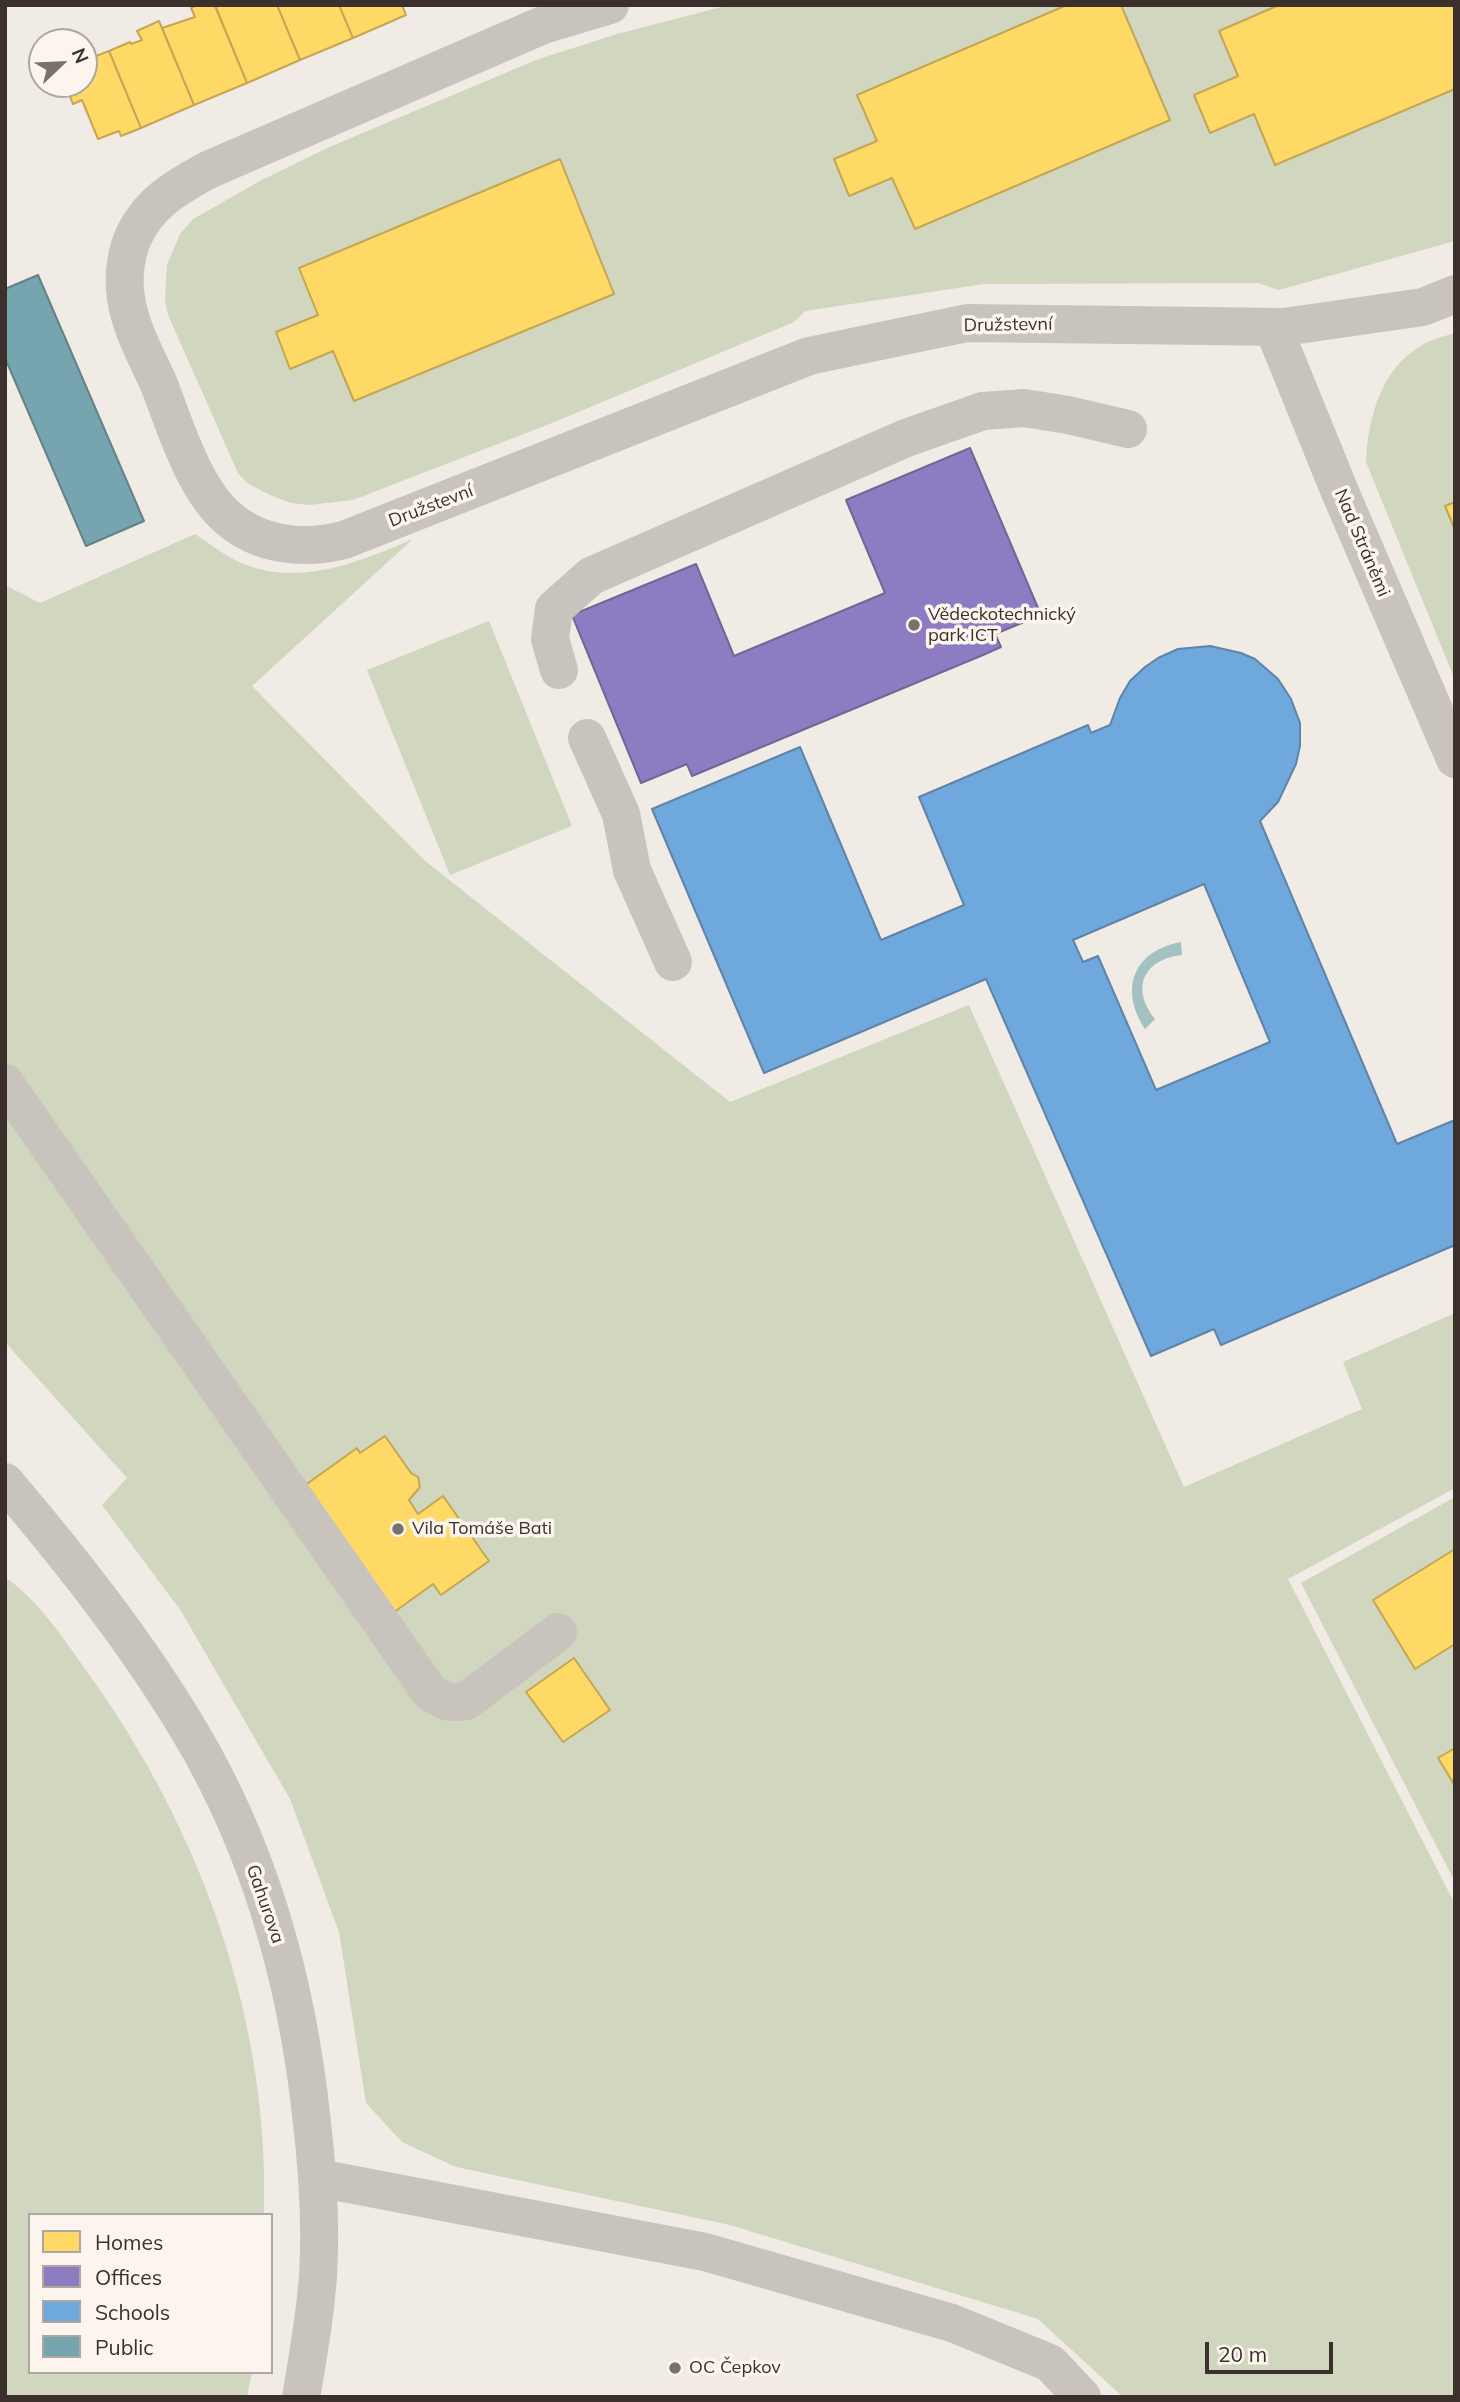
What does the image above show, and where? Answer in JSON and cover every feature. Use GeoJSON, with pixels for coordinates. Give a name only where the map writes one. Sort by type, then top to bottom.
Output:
{"type":"FeatureCollection","features":[{"type":"Feature","properties":{"kind":"street","name":"Družstevní"},"geometry":{"type":"LineString","coordinates":[[610,5],[543,25],[208,170],[169,192],[144,219],[132,242],[125,271],[126,299],[135,328],[197,475],[215,503],[227,517],[242,528],[267,540],[309,547],[344,541],[809,356],[967,323],[1284,327],[1423,307],[1455,294]]}},
{"type":"Feature","properties":{"kind":"street","name":"Nad Stráněmi"},"geometry":{"type":"LineString","coordinates":[[1273,327],[1340,492],[1455,759]]}},
{"type":"Feature","properties":{"kind":"street"},"geometry":{"type":"LineString","coordinates":[[559,670],[550,639],[554,609],[591,576],[906,438],[983,411],[1024,408],[1128,429]]}},
{"type":"Feature","properties":{"kind":"street"},"geometry":{"type":"LineString","coordinates":[[587,738],[621,814],[632,870],[673,962]]}},
{"type":"Feature","properties":{"kind":"street"},"geometry":{"type":"LineString","coordinates":[[5,1083],[429,1691],[440,1700],[453,1704],[466,1701],[558,1632]]}},
{"type":"Feature","properties":{"kind":"street","name":"Gahurova"},"geometry":{"type":"LineString","coordinates":[[5,1482],[100,1597],[191,1734],[240,1835],[267,1904],[288,1975],[301,2039],[318,2178],[318,2274],[312,2338],[301,2397]]}},
{"type":"Feature","properties":{"kind":"street"},"geometry":{"type":"LineString","coordinates":[[318,2178],[718,2255],[952,2323],[1050,2363],[1082,2397]]}},
{"type":"Feature","properties":{"kind":"green space"},"geometry":{"type":"Polygon","coordinates":[[[729,5],[1067,5],[877,141],[834,159],[850,196],[892,178],[915,229],[1170,120],[1121,5],[1279,5],[1219,31],[1238,76],[1194,95],[1210,132],[1254,114],[1275,165],[1455,89],[1455,241],[1279,290],[1258,283],[984,284],[805,311],[794,322],[552,423],[353,500],[309,505],[291,503],[247,483],[238,473],[168,315],[165,301],[167,265],[180,234],[193,219],[260,181],[327,148],[536,60],[617,34],[729,5]],[[559,160],[299,267],[318,315],[276,332],[333,351],[354,401],[614,294],[559,160]]]}},
{"type":"Feature","properties":{"kind":"green space"},"geometry":{"type":"Polygon","coordinates":[[[1455,333],[1455,680],[1366,462],[1374,411],[1387,380],[1409,354],[1428,342],[1455,333]]]}},
{"type":"Feature","properties":{"kind":"green space"},"geometry":{"type":"Polygon","coordinates":[[[195,534],[231,558],[254,568],[300,573],[347,564],[413,539],[252,686],[424,860],[730,1102],[969,1005],[1184,1487],[1362,1409],[1343,1362],[1455,1313],[1455,1488],[1288,1579],[1455,1904],[1455,2397],[1123,2397],[1038,2319],[730,2225],[456,2167],[402,2142],[366,2103],[339,1932],[290,1799],[181,1611],[102,1505],[127,1478],[5,1342],[5,585],[40,603],[195,534]]]}},
{"type":"Feature","properties":{"kind":"green space"},"geometry":{"type":"Polygon","coordinates":[[[489,621],[572,826],[450,875],[367,670],[489,621]]]}},
{"type":"Feature","properties":{"kind":"green space"},"geometry":{"type":"Polygon","coordinates":[[[1455,1497],[1455,1882],[1301,1583],[1455,1497]]]}},
{"type":"Feature","properties":{"kind":"green space"},"geometry":{"type":"Polygon","coordinates":[[[5,1577],[50,1621],[128,1733],[164,1797],[195,1862],[221,1930],[241,1999],[255,2070],[263,2142],[264,2213],[28,2213],[28,2374],[252,2374],[247,2397],[5,2397],[5,1577]]]}},
{"type":"Feature","properties":{"kind":"water"},"geometry":{"type":"Polygon","coordinates":[[[1181,942],[1182,955],[1158,962],[1145,977],[1143,996],[1155,1019],[1145,1029],[1133,1000],[1135,974],[1151,954],[1181,942]]]}},
{"type":"Feature","properties":{"kind":"building: Homes"},"geometry":{"type":"Polygon","coordinates":[[[197,5],[215,5],[247,83],[194,105],[162,28],[195,17],[191,8],[197,5]]]}},
{"type":"Feature","properties":{"kind":"building: Homes"},"geometry":{"type":"Polygon","coordinates":[[[277,5],[300,60],[247,83],[215,6],[277,5]]]}},
{"type":"Feature","properties":{"kind":"building: Homes"},"geometry":{"type":"Polygon","coordinates":[[[277,5],[339,5],[353,38],[300,60],[277,5]]]}},
{"type":"Feature","properties":{"kind":"building: Homes"},"geometry":{"type":"Polygon","coordinates":[[[339,5],[402,5],[406,15],[353,38],[339,5]]]}},
{"type":"Feature","properties":{"kind":"building: Homes"},"geometry":{"type":"Polygon","coordinates":[[[1067,5],[1121,5],[1170,120],[915,229],[892,178],[849,196],[834,159],[877,141],[857,95],[1067,5]]]}},
{"type":"Feature","properties":{"kind":"building: Homes"},"geometry":{"type":"Polygon","coordinates":[[[1279,5],[1455,5],[1455,89],[1275,165],[1254,114],[1210,133],[1194,95],[1238,76],[1219,31],[1279,5]]]}},
{"type":"Feature","properties":{"kind":"building: Homes"},"geometry":{"type":"Polygon","coordinates":[[[159,21],[194,105],[141,128],[109,51],[142,40],[137,31],[159,21]]]}},
{"type":"Feature","properties":{"kind":"building: Homes"},"geometry":{"type":"Polygon","coordinates":[[[109,51],[141,128],[121,136],[119,131],[98,139],[82,100],[73,104],[71,98],[98,98],[98,55],[109,51]]]}},
{"type":"Feature","properties":{"kind":"building: Homes"},"geometry":{"type":"Polygon","coordinates":[[[560,159],[614,294],[354,401],[333,351],[290,369],[276,332],[318,315],[299,268],[560,159]]]}},
{"type":"Feature","properties":{"kind":"building: Homes"},"geometry":{"type":"Polygon","coordinates":[[[1455,502],[1455,530],[1445,506],[1455,502]]]}},
{"type":"Feature","properties":{"kind":"building: Homes","name":"Vila Tomáše Bati"},"geometry":{"type":"Polygon","coordinates":[[[385,1436],[411,1473],[418,1477],[420,1487],[409,1500],[418,1514],[443,1496],[489,1561],[441,1595],[433,1584],[390,1615],[304,1486],[357,1448],[360,1453],[385,1436]]]}},
{"type":"Feature","properties":{"kind":"building: Homes"},"geometry":{"type":"Polygon","coordinates":[[[1455,1549],[1455,1644],[1415,1669],[1373,1600],[1455,1549]]]}},
{"type":"Feature","properties":{"kind":"building: Homes"},"geometry":{"type":"Polygon","coordinates":[[[574,1658],[610,1710],[563,1742],[526,1692],[574,1658]]]}},
{"type":"Feature","properties":{"kind":"building: Homes"},"geometry":{"type":"Polygon","coordinates":[[[1455,1748],[1455,1786],[1438,1758],[1455,1748]]]}},
{"type":"Feature","properties":{"kind":"building: Offices","name":"Vědeckotechnický park ICT"},"geometry":{"type":"Polygon","coordinates":[[[970,448],[1041,615],[995,634],[1001,647],[983,655],[692,776],[687,764],[641,783],[572,615],[696,564],[734,656],[885,593],[846,500],[970,448]]]}},
{"type":"Feature","properties":{"kind":"building: Schools"},"geometry":{"type":"Polygon","coordinates":[[[1210,646],[1255,659],[1278,679],[1291,699],[1300,723],[1300,746],[1296,764],[1278,802],[1260,821],[1397,1144],[1455,1120],[1455,1245],[1221,1345],[1214,1329],[1151,1356],[986,979],[764,1073],[652,809],[800,747],[881,940],[964,905],[919,797],[1088,725],[1091,733],[1110,725],[1130,681],[1158,658],[1178,649],[1210,646]],[[1204,884],[1073,940],[1083,962],[1098,956],[1156,1090],[1270,1042],[1204,884]]]}},
{"type":"Feature","properties":{"kind":"building: Public"},"geometry":{"type":"Polygon","coordinates":[[[38,275],[144,521],[86,546],[5,358],[5,289],[38,275]]]}},
{"type":"Feature","properties":{"kind":"place","name":"Vědeckotechnický park ICT"},"geometry":{"type":"Point","coordinates":[914,625]}},
{"type":"Feature","properties":{"kind":"place","name":"Vila Tomáše Bati"},"geometry":{"type":"Point","coordinates":[398,1529]}},
{"type":"Feature","properties":{"kind":"place","name":"OC Čepkov"},"geometry":{"type":"Point","coordinates":[675,2368]}}]}
